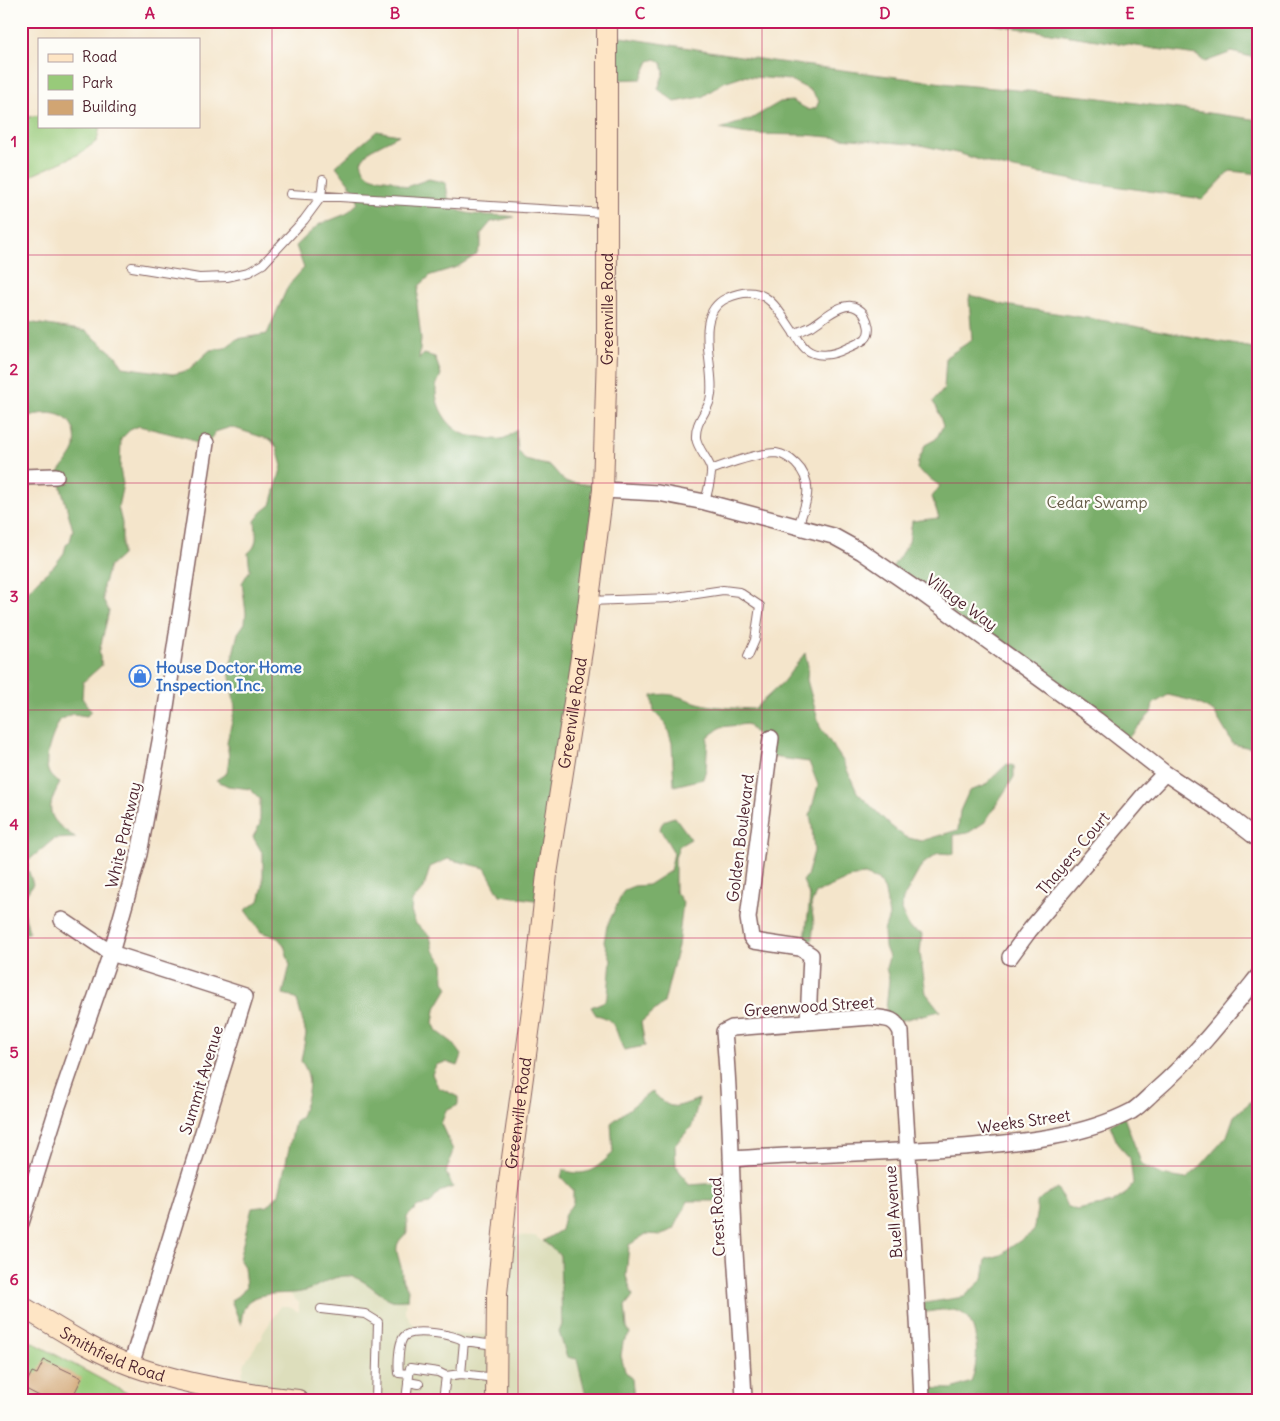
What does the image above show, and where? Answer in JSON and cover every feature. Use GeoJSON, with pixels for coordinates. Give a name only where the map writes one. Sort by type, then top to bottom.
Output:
{"type":"FeatureCollection","features":[{"type":"Feature","properties":{"kind":"main road","name":"Greenville Road"},"geometry":{"type":"LineString","coordinates":[[496,1400],[497,1294],[507,1193],[534,995],[548,874],[589,601],[603,490],[607,346],[607,21]]}},
{"type":"Feature","properties":{"kind":"main road","name":"Smithfield Road"},"geometry":{"type":"LineString","coordinates":[[21,1306],[83,1342],[131,1365],[170,1378],[206,1386],[298,1400]]}},
{"type":"Feature","properties":{"kind":"street","name":"White Parkway"},"geometry":{"type":"LineString","coordinates":[[21,1223],[58,1106],[111,953],[140,854],[164,720],[206,443]]}},
{"type":"Feature","properties":{"kind":"street"},"geometry":{"type":"LineString","coordinates":[[21,477],[56,476]]}},
{"type":"Feature","properties":{"kind":"street","name":"Village Way"},"geometry":{"type":"LineString","coordinates":[[603,490],[658,493],[705,502],[833,536],[862,552],[1097,720],[1165,773],[1223,812],[1259,840]]}},
{"type":"Feature","properties":{"kind":"street","name":"Golden Boulevard"},"geometry":{"type":"LineString","coordinates":[[771,738],[748,918],[751,937],[754,941],[800,948],[810,955],[808,1022]]}},
{"type":"Feature","properties":{"kind":"street","name":"Thayers Court"},"geometry":{"type":"LineString","coordinates":[[1010,958],[1042,916],[1143,796],[1165,773]]}},
{"type":"Feature","properties":{"kind":"street","name":"Summit Avenue"},"geometry":{"type":"LineString","coordinates":[[62,920],[111,953],[245,996],[131,1365]]}},
{"type":"Feature","properties":{"kind":"street","name":"Weeks Street"},"geometry":{"type":"LineString","coordinates":[[732,1159],[817,1153],[906,1151],[1006,1143],[1057,1136],[1093,1128],[1134,1110],[1169,1080],[1208,1037],[1259,975]]}},
{"type":"Feature","properties":{"kind":"street","name":"Greenwood Street"},"geometry":{"type":"LineString","coordinates":[[724,1032],[732,1028],[871,1017],[891,1020],[897,1023]]}},
{"type":"Feature","properties":{"kind":"street","name":"Buell Avenue"},"geometry":{"type":"LineString","coordinates":[[897,1023],[901,1032],[906,1151],[918,1305],[922,1400]]}},
{"type":"Feature","properties":{"kind":"street","name":"Crest Road"},"geometry":{"type":"LineString","coordinates":[[724,1032],[729,1081],[744,1400]]}},
{"type":"Feature","properties":{"kind":"lane"},"geometry":{"type":"LineString","coordinates":[[132,267],[199,278],[227,277],[249,272],[263,264],[304,220],[320,197],[323,180]]}},
{"type":"Feature","properties":{"kind":"lane"},"geometry":{"type":"LineString","coordinates":[[290,194],[607,213]]}},
{"type":"Feature","properties":{"kind":"lane"},"geometry":{"type":"LineString","coordinates":[[705,502],[711,470],[696,440],[696,430],[710,400],[711,380],[706,330],[714,309],[724,299],[737,294],[751,292],[766,298],[779,309],[794,334],[806,349],[819,354],[831,354],[866,338],[869,334],[869,328],[864,314],[857,308],[848,306],[837,309],[810,327],[794,334]]}},
{"type":"Feature","properties":{"kind":"lane"},"geometry":{"type":"LineString","coordinates":[[711,470],[727,464],[777,453],[791,458],[801,469],[807,481],[808,494],[798,526]]}},
{"type":"Feature","properties":{"kind":"lane"},"geometry":{"type":"LineString","coordinates":[[589,601],[670,598],[723,590],[739,592],[760,606],[755,640],[748,656]]}},
{"type":"Feature","properties":{"kind":"lane"},"geometry":{"type":"LineString","coordinates":[[321,1309],[365,1314],[378,1322],[376,1400]]}},
{"type":"Feature","properties":{"kind":"lane"},"geometry":{"type":"LineString","coordinates":[[419,1384],[400,1373],[398,1365],[402,1338],[406,1335],[420,1332],[458,1337],[464,1341],[497,1345]]}},
{"type":"Feature","properties":{"kind":"lane"},"geometry":{"type":"LineString","coordinates":[[461,1374],[464,1341]]}},
{"type":"Feature","properties":{"kind":"lane"},"geometry":{"type":"LineString","coordinates":[[428,1400],[406,1398],[410,1368],[438,1372],[446,1376],[461,1374],[496,1378]]}},
{"type":"Feature","properties":{"kind":"lane"},"geometry":{"type":"LineString","coordinates":[[443,1400],[440,1387],[446,1376]]}},
{"type":"Feature","properties":{"kind":"shaded area"},"geometry":{"type":"Polygon","coordinates":[[[505,1235],[535,1236],[560,1255],[562,1325],[560,1332],[577,1359],[587,1400],[282,1400],[238,1392],[245,1362],[262,1339],[263,1333],[281,1306],[287,1306],[299,1312],[299,1303],[290,1294],[346,1276],[361,1279],[393,1300],[406,1300],[405,1311],[411,1322],[419,1328],[436,1333],[486,1335],[493,1330],[505,1235]]]}},
{"type":"Feature","properties":{"kind":"green space"},"geometry":{"type":"Polygon","coordinates":[[[971,21],[1259,21],[1259,59],[1232,52],[1205,62],[1196,55],[971,21]]]}},
{"type":"Feature","properties":{"kind":"green space"},"geometry":{"type":"Polygon","coordinates":[[[608,35],[772,61],[951,84],[1093,97],[1259,120],[1259,174],[1230,171],[1203,199],[1073,180],[998,166],[961,154],[920,145],[807,135],[747,134],[720,129],[751,119],[780,102],[792,101],[809,110],[816,108],[819,101],[810,90],[790,80],[742,76],[724,82],[702,97],[675,102],[658,89],[664,72],[662,63],[656,59],[649,61],[641,79],[607,80],[608,35]]]}},
{"type":"Feature","properties":{"kind":"green space"},"geometry":{"type":"Polygon","coordinates":[[[38,115],[38,128],[100,128],[97,141],[79,154],[28,177],[21,178],[21,119],[38,115]]]}},
{"type":"Feature","properties":{"kind":"green space"},"geometry":{"type":"Polygon","coordinates":[[[377,131],[399,135],[370,150],[361,161],[368,175],[391,180],[406,187],[429,179],[446,183],[450,202],[454,208],[470,214],[514,217],[491,222],[481,234],[481,245],[476,255],[457,267],[431,275],[419,286],[417,304],[421,339],[419,359],[424,354],[435,357],[441,374],[436,386],[436,395],[444,416],[460,432],[469,436],[500,439],[508,437],[516,430],[518,450],[525,460],[551,466],[565,482],[595,485],[542,901],[500,895],[485,868],[448,859],[430,867],[424,888],[412,901],[411,912],[416,924],[430,936],[433,950],[443,962],[444,981],[448,988],[435,1010],[433,1023],[437,1031],[453,1043],[462,1055],[458,1066],[446,1062],[436,1065],[432,1074],[438,1087],[458,1097],[458,1105],[446,1111],[441,1124],[453,1150],[446,1173],[453,1187],[439,1192],[430,1204],[418,1206],[407,1217],[407,1233],[399,1241],[397,1252],[403,1281],[408,1289],[407,1300],[392,1300],[361,1280],[344,1276],[298,1293],[267,1294],[252,1299],[244,1307],[241,1325],[231,1300],[241,1294],[246,1287],[244,1267],[239,1259],[252,1208],[268,1206],[279,1194],[295,1121],[301,1117],[309,1082],[308,1075],[301,1061],[306,1034],[297,1000],[283,994],[290,965],[284,945],[278,938],[261,932],[245,910],[259,901],[263,886],[263,854],[253,837],[260,824],[260,799],[250,789],[228,786],[216,780],[227,773],[229,758],[227,742],[235,708],[229,671],[238,633],[245,623],[246,613],[242,583],[250,570],[248,553],[252,550],[255,543],[255,521],[271,505],[282,466],[277,448],[271,440],[231,427],[215,432],[204,449],[188,438],[139,426],[130,430],[121,439],[120,469],[123,484],[118,507],[122,523],[122,555],[109,567],[103,586],[103,599],[109,611],[99,653],[102,665],[83,682],[82,698],[91,711],[87,716],[73,714],[60,720],[47,755],[50,775],[60,783],[52,802],[52,815],[60,826],[76,838],[54,839],[29,860],[28,869],[33,884],[24,898],[23,907],[29,932],[21,937],[21,599],[54,566],[70,541],[73,530],[59,480],[56,477],[74,450],[75,435],[67,419],[59,415],[41,414],[21,420],[21,321],[86,331],[116,356],[123,367],[173,374],[187,371],[210,350],[225,348],[237,339],[267,334],[288,286],[304,268],[296,246],[318,225],[346,214],[358,203],[357,194],[336,166],[377,131]]]}},
{"type":"Feature","properties":{"kind":"green space","name":"Cedar Swamp"},"geometry":{"type":"Polygon","coordinates":[[[970,295],[1005,305],[1112,322],[1259,349],[1259,750],[1233,744],[1214,712],[1193,701],[1168,695],[1153,704],[1151,713],[1127,739],[891,569],[909,542],[912,521],[939,518],[932,497],[940,486],[917,469],[925,445],[936,439],[943,426],[933,402],[944,389],[946,357],[972,340],[970,295]]]}},
{"type":"Feature","properties":{"kind":"green space"},"geometry":{"type":"Polygon","coordinates":[[[805,653],[808,666],[807,680],[820,727],[843,761],[857,792],[891,826],[905,837],[921,841],[958,830],[960,811],[969,791],[984,786],[1007,764],[1014,766],[1014,777],[985,822],[968,833],[954,835],[954,854],[938,853],[922,865],[903,899],[901,910],[909,928],[922,934],[920,953],[926,993],[940,1011],[890,1023],[885,1021],[889,979],[886,968],[889,957],[885,947],[884,931],[889,916],[885,891],[878,880],[865,875],[854,876],[816,893],[811,905],[814,923],[812,939],[804,948],[810,897],[803,881],[807,876],[814,851],[810,815],[818,785],[809,762],[772,757],[769,748],[747,724],[721,727],[708,737],[706,769],[703,779],[674,786],[672,743],[666,724],[654,712],[652,696],[665,694],[712,706],[754,709],[783,682],[805,653]]]}},
{"type":"Feature","properties":{"kind":"green space"},"geometry":{"type":"Polygon","coordinates":[[[675,817],[691,839],[679,846],[675,858],[675,891],[683,902],[678,946],[664,1003],[641,1022],[645,1046],[624,1050],[612,1023],[596,1015],[591,1007],[605,1001],[608,995],[611,959],[604,942],[607,926],[624,890],[634,886],[648,885],[670,871],[674,853],[660,829],[665,821],[675,817]]]}},
{"type":"Feature","properties":{"kind":"green space"},"geometry":{"type":"Polygon","coordinates":[[[652,1091],[658,1098],[673,1106],[699,1099],[692,1126],[675,1145],[676,1166],[689,1185],[733,1182],[733,1198],[714,1201],[688,1201],[674,1229],[662,1235],[646,1234],[629,1245],[626,1276],[633,1296],[625,1306],[627,1328],[630,1334],[623,1342],[621,1356],[625,1371],[632,1379],[634,1397],[622,1394],[607,1400],[587,1400],[577,1359],[567,1357],[559,1332],[562,1325],[560,1255],[543,1241],[561,1230],[564,1216],[573,1203],[573,1190],[561,1177],[563,1170],[579,1173],[585,1172],[596,1168],[607,1159],[613,1153],[611,1123],[652,1091]]]}},
{"type":"Feature","properties":{"kind":"green space"},"geometry":{"type":"Polygon","coordinates":[[[1254,1099],[1259,1101],[1259,1400],[996,1400],[984,1395],[966,1400],[923,1400],[924,1388],[952,1389],[971,1382],[976,1365],[976,1345],[972,1326],[968,1318],[962,1313],[947,1310],[919,1313],[918,1304],[964,1297],[983,1279],[986,1259],[1005,1254],[1005,1251],[1033,1232],[1037,1202],[1057,1188],[1067,1206],[1076,1210],[1112,1203],[1128,1192],[1133,1183],[1130,1158],[1118,1145],[1110,1125],[1124,1117],[1142,1165],[1161,1175],[1186,1179],[1198,1169],[1227,1136],[1234,1116],[1254,1099]]]}},
{"type":"Feature","properties":{"kind":"green space"},"geometry":{"type":"Polygon","coordinates":[[[21,1336],[138,1399],[141,1400],[21,1400],[21,1336]]]}},
{"type":"Feature","properties":{"kind":"building"},"geometry":{"type":"Polygon","coordinates":[[[44,1360],[82,1378],[71,1400],[47,1400],[24,1388],[32,1372],[37,1374],[44,1360]]]}},
{"type":"Feature","properties":{"kind":"place","name":"House Doctor Home Inspection Inc."},"geometry":{"type":"Point","coordinates":[140,676]}}]}
